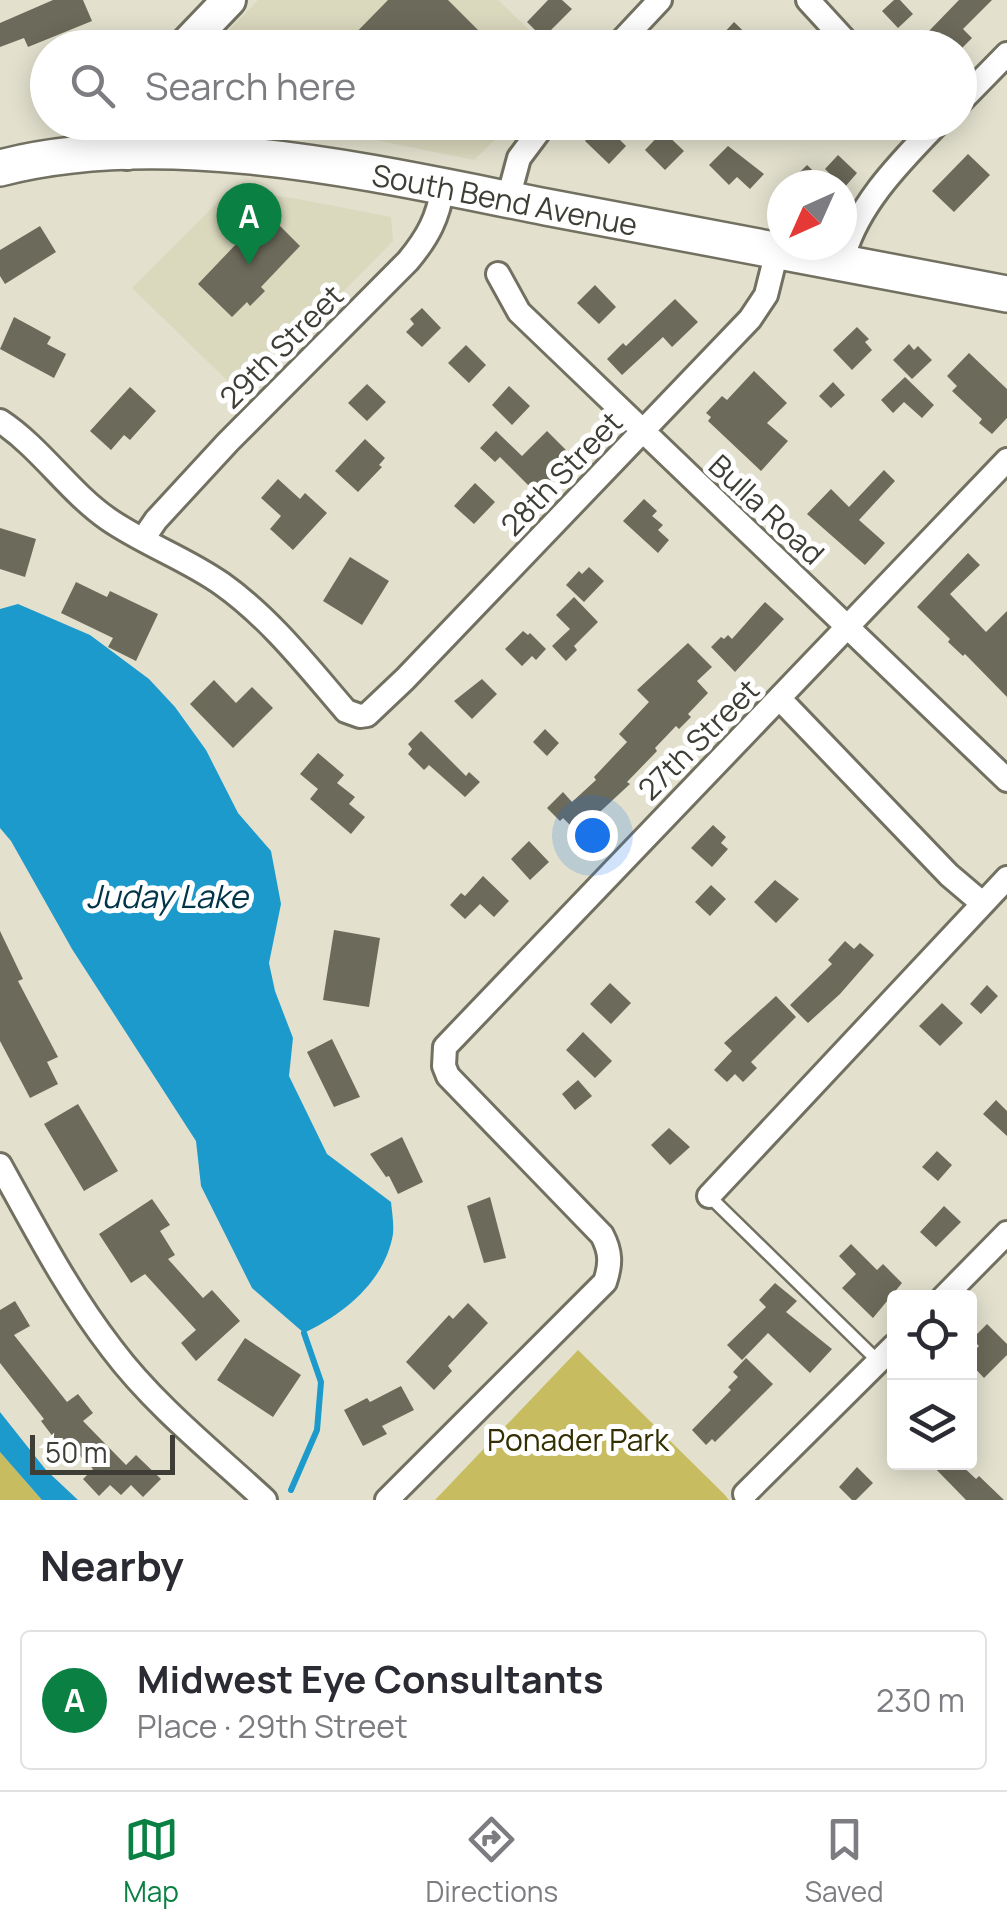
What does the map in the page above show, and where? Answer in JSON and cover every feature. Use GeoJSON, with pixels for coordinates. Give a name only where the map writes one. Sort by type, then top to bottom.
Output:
{"type":"FeatureCollection","features":[{"type":"Feature","properties":{"kind":"main road","name":"South Bend Avenue"},"geometry":{"type":"LineString","coordinates":[[0,168],[79,156],[123,140]]}},
{"type":"Feature","properties":{"kind":"main road","name":"South Bend Avenue"},"geometry":{"type":"LineString","coordinates":[[144,140],[267,156],[444,187],[767,249]]}},
{"type":"Feature","properties":{"kind":"main road","name":"South Bend Avenue"},"geometry":{"type":"LineString","coordinates":[[826,260],[1007,294]]}},
{"type":"Feature","properties":{"kind":"street"},"geometry":{"type":"LineString","coordinates":[[200,30],[229,0]]}},
{"type":"Feature","properties":{"kind":"street"},"geometry":{"type":"LineString","coordinates":[[632,30],[660,0]]}},
{"type":"Feature","properties":{"kind":"street"},"geometry":{"type":"LineString","coordinates":[[808,0],[836,30]]}},
{"type":"Feature","properties":{"kind":"street"},"geometry":{"type":"LineString","coordinates":[[977,85],[1007,54]]}},
{"type":"Feature","properties":{"kind":"street"},"geometry":{"type":"LineString","coordinates":[[508,200],[519,158],[532,140]]}},
{"type":"Feature","properties":{"kind":"street"},"geometry":{"type":"LineString","coordinates":[[842,263],[847,238],[861,214],[920,140]]}},
{"type":"Feature","properties":{"kind":"street","name":"29th Street"},"geometry":{"type":"LineString","coordinates":[[143,539],[228,442],[427,239],[439,216],[444,187]]}},
{"type":"Feature","properties":{"kind":"street","name":"28th Street"},"geometry":{"type":"LineString","coordinates":[[143,539],[220,582],[244,601],[346,710],[360,716],[372,711],[750,320],[766,295],[775,260]]}},
{"type":"Feature","properties":{"kind":"street","name":"Bulla Road"},"geometry":{"type":"LineString","coordinates":[[498,274],[519,312],[1007,780]]}},
{"type":"Feature","properties":{"kind":"street"},"geometry":{"type":"LineString","coordinates":[[0,421],[30,444],[89,504],[143,539]]}},
{"type":"Feature","properties":{"kind":"street","name":"27th Street"},"geometry":{"type":"LineString","coordinates":[[387,1500],[605,1282],[610,1268],[607,1245],[559,1187],[448,1076],[443,1054],[450,1040],[1007,460]]}},
{"type":"Feature","properties":{"kind":"street"},"geometry":{"type":"LineString","coordinates":[[780,699],[949,875],[982,903]]}},
{"type":"Feature","properties":{"kind":"street"},"geometry":{"type":"LineString","coordinates":[[709,1196],[1007,878]]}},
{"type":"Feature","properties":{"kind":"street"},"geometry":{"type":"LineString","coordinates":[[0,1164],[59,1272],[113,1351],[265,1500]]}},
{"type":"Feature","properties":{"kind":"street"},"geometry":{"type":"LineString","coordinates":[[951,1290],[1007,1233]]}},
{"type":"Feature","properties":{"kind":"street"},"geometry":{"type":"LineString","coordinates":[[745,1494],[887,1354]]}},
{"type":"Feature","properties":{"kind":"lane"},"geometry":{"type":"LineString","coordinates":[[709,1196],[887,1354]]}},
{"type":"Feature","properties":{"kind":"shaded area"},"geometry":{"type":"Polygon","coordinates":[[[258,0],[498,0],[529,30],[229,30],[258,0]]]}},
{"type":"Feature","properties":{"kind":"shaded area"},"geometry":{"type":"Polygon","coordinates":[[[376,140],[495,140],[474,160],[376,140]]]}},
{"type":"Feature","properties":{"kind":"shaded area"},"geometry":{"type":"Polygon","coordinates":[[[229,191],[293,198],[391,217],[393,241],[242,395],[132,288],[229,191]]]}},
{"type":"Feature","properties":{"kind":"green space","name":"Ponader Park"},"geometry":{"type":"Polygon","coordinates":[[[578,1350],[724,1494],[729,1500],[435,1500],[578,1350]]]}},
{"type":"Feature","properties":{"kind":"green space"},"geometry":{"type":"Polygon","coordinates":[[[0,1452],[42,1500],[0,1500],[0,1452]]]}},
{"type":"Feature","properties":{"kind":"water","name":"Juday Lake"},"geometry":{"type":"Polygon","coordinates":[[[18,604],[90,635],[149,679],[206,750],[238,813],[271,851],[281,904],[269,963],[293,1038],[289,1076],[327,1154],[391,1202],[393,1222],[389,1251],[372,1281],[348,1306],[304,1333],[252,1288],[201,1186],[196,1141],[72,949],[0,828],[0,609],[18,604]]]}},
{"type":"Feature","properties":{"kind":"water"},"geometry":{"type":"Polygon","coordinates":[[[0,1412],[46,1470],[78,1500],[42,1500],[0,1452],[0,1412]]]}},
{"type":"Feature","properties":{"kind":"building"},"geometry":{"type":"Polygon","coordinates":[[[53,0],[83,0],[92,21],[70,30],[30,30],[28,47],[24,38],[0,47],[0,23],[53,0]]]}},
{"type":"Feature","properties":{"kind":"building"},"geometry":{"type":"Polygon","coordinates":[[[388,0],[448,0],[478,30],[359,30],[388,0]]]}},
{"type":"Feature","properties":{"kind":"building"},"geometry":{"type":"Polygon","coordinates":[[[548,0],[562,0],[572,9],[551,30],[535,30],[527,22],[548,0]]]}},
{"type":"Feature","properties":{"kind":"building"},"geometry":{"type":"Polygon","coordinates":[[[894,0],[900,0],[913,14],[898,28],[882,11],[894,0]]]}},
{"type":"Feature","properties":{"kind":"building"},"geometry":{"type":"Polygon","coordinates":[[[959,0],[992,0],[964,30],[930,30],[959,0]]]}},
{"type":"Feature","properties":{"kind":"building"},"geometry":{"type":"Polygon","coordinates":[[[734,22],[742,30],[727,30],[734,22]]]}},
{"type":"Feature","properties":{"kind":"building"},"geometry":{"type":"Polygon","coordinates":[[[620,140],[626,146],[609,164],[585,141],[620,140]]]}},
{"type":"Feature","properties":{"kind":"building"},"geometry":{"type":"Polygon","coordinates":[[[654,140],[672,140],[684,151],[665,170],[645,150],[654,140]]]}},
{"type":"Feature","properties":{"kind":"building"},"geometry":{"type":"Polygon","coordinates":[[[728,146],[764,174],[750,189],[737,177],[729,185],[709,165],[728,146]]]}},
{"type":"Feature","properties":{"kind":"building"},"geometry":{"type":"Polygon","coordinates":[[[968,154],[990,175],[954,212],[932,191],[968,154]]]}},
{"type":"Feature","properties":{"kind":"building"},"geometry":{"type":"Polygon","coordinates":[[[838,155],[854,170],[826,170],[838,155]]]}},
{"type":"Feature","properties":{"kind":"building"},"geometry":{"type":"Polygon","coordinates":[[[272,218],[300,246],[261,287],[265,291],[232,317],[198,284],[260,219],[266,225],[272,218]]]}},
{"type":"Feature","properties":{"kind":"building"},"geometry":{"type":"Polygon","coordinates":[[[40,226],[56,252],[5,284],[0,276],[0,250],[40,226]]]}},
{"type":"Feature","properties":{"kind":"building"},"geometry":{"type":"Polygon","coordinates":[[[595,285],[616,307],[599,324],[577,303],[595,285]]]}},
{"type":"Feature","properties":{"kind":"building"},"geometry":{"type":"Polygon","coordinates":[[[675,299],[698,322],[672,347],[663,337],[622,375],[607,359],[675,299]]]}},
{"type":"Feature","properties":{"kind":"building"},"geometry":{"type":"Polygon","coordinates":[[[422,308],[441,328],[422,347],[406,332],[414,324],[410,319],[422,308]]]}},
{"type":"Feature","properties":{"kind":"building"},"geometry":{"type":"Polygon","coordinates":[[[14,317],[51,337],[47,344],[66,354],[54,378],[0,349],[14,317]]]}},
{"type":"Feature","properties":{"kind":"building"},"geometry":{"type":"Polygon","coordinates":[[[857,327],[869,339],[865,342],[872,350],[852,370],[833,350],[857,327]]]}},
{"type":"Feature","properties":{"kind":"building"},"geometry":{"type":"Polygon","coordinates":[[[909,344],[914,350],[918,346],[932,360],[912,379],[893,360],[909,344]]]}},
{"type":"Feature","properties":{"kind":"building"},"geometry":{"type":"Polygon","coordinates":[[[466,345],[486,365],[469,383],[448,363],[466,345]]]}},
{"type":"Feature","properties":{"kind":"building"},"geometry":{"type":"Polygon","coordinates":[[[969,353],[1007,389],[1007,418],[992,434],[952,391],[957,386],[947,376],[969,353]]]}},
{"type":"Feature","properties":{"kind":"building"},"geometry":{"type":"Polygon","coordinates":[[[754,371],[787,403],[767,423],[788,441],[761,471],[708,421],[711,417],[706,413],[722,396],[727,400],[754,371]]]}},
{"type":"Feature","properties":{"kind":"building"},"geometry":{"type":"Polygon","coordinates":[[[905,377],[934,405],[922,418],[904,402],[893,413],[881,400],[905,377]]]}},
{"type":"Feature","properties":{"kind":"building"},"geometry":{"type":"Polygon","coordinates":[[[833,382],[845,395],[831,408],[819,396],[833,382]]]}},
{"type":"Feature","properties":{"kind":"building"},"geometry":{"type":"Polygon","coordinates":[[[367,384],[386,402],[367,421],[348,403],[367,384]]]}},
{"type":"Feature","properties":{"kind":"building"},"geometry":{"type":"Polygon","coordinates":[[[509,386],[530,406],[512,425],[492,405],[509,386]]]}},
{"type":"Feature","properties":{"kind":"building"},"geometry":{"type":"Polygon","coordinates":[[[130,387],[156,411],[130,440],[124,435],[111,450],[90,431],[130,387]]]}},
{"type":"Feature","properties":{"kind":"building"},"geometry":{"type":"Polygon","coordinates":[[[496,431],[522,456],[547,431],[567,451],[546,472],[552,479],[537,494],[500,457],[495,462],[480,448],[496,431]]]}},
{"type":"Feature","properties":{"kind":"building"},"geometry":{"type":"Polygon","coordinates":[[[365,439],[385,458],[379,465],[382,467],[358,492],[335,471],[365,439]]]}},
{"type":"Feature","properties":{"kind":"building"},"geometry":{"type":"Polygon","coordinates":[[[884,470],[895,481],[859,520],[885,543],[865,565],[807,514],[831,489],[849,507],[884,470]]]}},
{"type":"Feature","properties":{"kind":"building"},"geometry":{"type":"Polygon","coordinates":[[[278,479],[300,499],[305,493],[327,513],[293,550],[270,529],[281,516],[261,498],[278,479]]]}},
{"type":"Feature","properties":{"kind":"building"},"geometry":{"type":"Polygon","coordinates":[[[475,483],[495,502],[474,524],[454,506],[475,483]]]}},
{"type":"Feature","properties":{"kind":"building"},"geometry":{"type":"Polygon","coordinates":[[[644,499],[657,511],[652,516],[663,525],[658,530],[669,540],[658,553],[623,521],[644,499]]]}},
{"type":"Feature","properties":{"kind":"building"},"geometry":{"type":"Polygon","coordinates":[[[0,528],[36,539],[25,577],[0,569],[0,528]]]}},
{"type":"Feature","properties":{"kind":"building"},"geometry":{"type":"Polygon","coordinates":[[[968,553],[980,565],[950,594],[986,632],[1007,611],[1007,697],[917,607],[968,553]]]}},
{"type":"Feature","properties":{"kind":"building"},"geometry":{"type":"Polygon","coordinates":[[[350,557],[389,581],[362,625],[323,601],[350,557]]]}},
{"type":"Feature","properties":{"kind":"building"},"geometry":{"type":"Polygon","coordinates":[[[589,567],[604,581],[584,602],[566,585],[579,571],[582,574],[589,567]]]}},
{"type":"Feature","properties":{"kind":"building"},"geometry":{"type":"Polygon","coordinates":[[[76,582],[107,597],[110,591],[158,614],[136,661],[108,647],[113,638],[61,613],[76,582]]]}},
{"type":"Feature","properties":{"kind":"building"},"geometry":{"type":"Polygon","coordinates":[[[574,597],[598,622],[574,646],[577,650],[566,661],[552,646],[570,629],[556,615],[574,597]]]}},
{"type":"Feature","properties":{"kind":"building"},"geometry":{"type":"Polygon","coordinates":[[[765,602],[784,619],[735,672],[711,647],[721,637],[728,635],[732,639],[765,602]]]}},
{"type":"Feature","properties":{"kind":"building"},"geometry":{"type":"Polygon","coordinates":[[[523,631],[546,649],[536,660],[532,656],[522,666],[505,649],[523,631]]]}},
{"type":"Feature","properties":{"kind":"building"},"geometry":{"type":"Polygon","coordinates":[[[688,643],[712,667],[697,681],[708,693],[688,714],[691,717],[655,748],[657,751],[627,782],[630,784],[580,835],[547,808],[563,792],[572,802],[596,780],[594,777],[627,742],[619,734],[649,702],[637,690],[688,643]]]}},
{"type":"Feature","properties":{"kind":"building"},"geometry":{"type":"Polygon","coordinates":[[[482,679],[497,694],[472,719],[454,701],[482,679]]]}},
{"type":"Feature","properties":{"kind":"building"},"geometry":{"type":"Polygon","coordinates":[[[214,680],[236,703],[252,687],[273,708],[233,748],[190,704],[214,680]]]}},
{"type":"Feature","properties":{"kind":"building"},"geometry":{"type":"Polygon","coordinates":[[[545,729],[559,743],[547,756],[533,742],[545,729]]]}},
{"type":"Feature","properties":{"kind":"building"},"geometry":{"type":"Polygon","coordinates":[[[421,731],[466,776],[469,772],[480,782],[465,797],[429,765],[424,770],[408,754],[412,749],[408,744],[421,731]]]}},
{"type":"Feature","properties":{"kind":"building"},"geometry":{"type":"Polygon","coordinates":[[[318,753],[344,775],[337,783],[355,797],[349,804],[365,817],[351,834],[310,799],[318,789],[300,774],[318,753]]]}},
{"type":"Feature","properties":{"kind":"building"},"geometry":{"type":"Polygon","coordinates":[[[713,825],[726,837],[721,843],[728,849],[712,867],[691,848],[713,825]]]}},
{"type":"Feature","properties":{"kind":"building"},"geometry":{"type":"Polygon","coordinates":[[[529,841],[549,862],[530,880],[511,859],[529,841]]]}},
{"type":"Feature","properties":{"kind":"building"},"geometry":{"type":"Polygon","coordinates":[[[483,876],[509,901],[494,917],[480,904],[465,919],[450,905],[461,893],[465,896],[483,876]]]}},
{"type":"Feature","properties":{"kind":"building"},"geometry":{"type":"Polygon","coordinates":[[[775,880],[799,899],[776,923],[754,902],[775,880]]]}},
{"type":"Feature","properties":{"kind":"building"},"geometry":{"type":"Polygon","coordinates":[[[711,885],[726,899],[710,916],[695,902],[711,885]]]}},
{"type":"Feature","properties":{"kind":"building"},"geometry":{"type":"Polygon","coordinates":[[[334,930],[380,938],[369,1007],[323,1000],[334,930]]]}},
{"type":"Feature","properties":{"kind":"building"},"geometry":{"type":"Polygon","coordinates":[[[0,931],[23,979],[18,981],[58,1057],[47,1062],[58,1084],[30,1098],[0,1041],[0,931]]]}},
{"type":"Feature","properties":{"kind":"building"},"geometry":{"type":"Polygon","coordinates":[[[845,941],[854,949],[860,943],[874,955],[808,1023],[790,1005],[832,964],[828,960],[845,941]]]}},
{"type":"Feature","properties":{"kind":"building"},"geometry":{"type":"Polygon","coordinates":[[[610,983],[631,1003],[611,1024],[590,1004],[610,983]]]}},
{"type":"Feature","properties":{"kind":"building"},"geometry":{"type":"Polygon","coordinates":[[[987,985],[998,996],[981,1014],[970,1004],[987,985]]]}},
{"type":"Feature","properties":{"kind":"building"},"geometry":{"type":"Polygon","coordinates":[[[776,996],[796,1017],[751,1062],[757,1068],[743,1082],[735,1074],[727,1082],[714,1070],[732,1051],[724,1043],[776,996]]]}},
{"type":"Feature","properties":{"kind":"building"},"geometry":{"type":"Polygon","coordinates":[[[942,1003],[963,1023],[940,1046],[919,1026],[942,1003]]]}},
{"type":"Feature","properties":{"kind":"building"},"geometry":{"type":"Polygon","coordinates":[[[583,1032],[612,1061],[595,1078],[566,1050],[583,1032]]]}},
{"type":"Feature","properties":{"kind":"building"},"geometry":{"type":"Polygon","coordinates":[[[332,1039],[360,1097],[334,1107],[307,1052],[332,1039]]]}},
{"type":"Feature","properties":{"kind":"building"},"geometry":{"type":"Polygon","coordinates":[[[578,1080],[592,1096],[575,1110],[562,1094],[578,1080]]]}},
{"type":"Feature","properties":{"kind":"building"},"geometry":{"type":"Polygon","coordinates":[[[996,1100],[1007,1111],[1007,1136],[983,1114],[996,1100]]]}},
{"type":"Feature","properties":{"kind":"building"},"geometry":{"type":"Polygon","coordinates":[[[78,1104],[118,1171],[84,1191],[44,1124],[78,1104]]]}},
{"type":"Feature","properties":{"kind":"building"},"geometry":{"type":"Polygon","coordinates":[[[669,1128],[690,1147],[670,1165],[651,1145],[669,1128]]]}},
{"type":"Feature","properties":{"kind":"building"},"geometry":{"type":"Polygon","coordinates":[[[402,1137],[423,1182],[398,1194],[370,1154],[402,1137]]]}},
{"type":"Feature","properties":{"kind":"building"},"geometry":{"type":"Polygon","coordinates":[[[937,1151],[952,1165],[938,1181],[922,1167],[937,1151]]]}},
{"type":"Feature","properties":{"kind":"building"},"geometry":{"type":"Polygon","coordinates":[[[490,1197],[506,1258],[484,1263],[467,1206],[490,1197]]]}},
{"type":"Feature","properties":{"kind":"building"},"geometry":{"type":"Polygon","coordinates":[[[152,1199],[170,1225],[160,1231],[175,1255],[168,1259],[203,1298],[212,1290],[240,1321],[196,1361],[181,1343],[196,1330],[145,1274],[131,1283],[99,1234],[152,1199]]]}},
{"type":"Feature","properties":{"kind":"building"},"geometry":{"type":"Polygon","coordinates":[[[944,1206],[961,1222],[936,1247],[920,1232],[944,1206]]]}},
{"type":"Feature","properties":{"kind":"building"},"geometry":{"type":"Polygon","coordinates":[[[851,1244],[877,1270],[883,1264],[902,1283],[896,1290],[887,1290],[887,1301],[873,1318],[842,1288],[856,1274],[839,1256],[851,1244]]]}},
{"type":"Feature","properties":{"kind":"building"},"geometry":{"type":"Polygon","coordinates":[[[775,1283],[797,1301],[786,1312],[832,1349],[810,1373],[768,1333],[742,1360],[727,1345],[766,1307],[759,1300],[775,1283]]]}},
{"type":"Feature","properties":{"kind":"building"},"geometry":{"type":"Polygon","coordinates":[[[15,1301],[30,1326],[14,1335],[67,1402],[78,1394],[93,1413],[83,1421],[126,1465],[136,1455],[161,1479],[143,1497],[131,1485],[121,1495],[110,1485],[99,1496],[83,1479],[93,1469],[62,1438],[57,1442],[0,1363],[0,1310],[15,1301]]]}},
{"type":"Feature","properties":{"kind":"building"},"geometry":{"type":"Polygon","coordinates":[[[468,1303],[488,1323],[448,1366],[452,1371],[434,1390],[406,1362],[449,1315],[453,1319],[468,1303]]]}},
{"type":"Feature","properties":{"kind":"building"},"geometry":{"type":"Polygon","coordinates":[[[987,1324],[1007,1344],[1007,1355],[984,1378],[977,1370],[977,1334],[987,1324]]]}},
{"type":"Feature","properties":{"kind":"building"},"geometry":{"type":"Polygon","coordinates":[[[245,1338],[301,1375],[273,1417],[217,1380],[245,1338]]]}},
{"type":"Feature","properties":{"kind":"building"},"geometry":{"type":"Polygon","coordinates":[[[746,1358],[773,1384],[715,1442],[712,1439],[706,1445],[692,1430],[731,1390],[728,1387],[738,1377],[733,1372],[746,1358]]]}},
{"type":"Feature","properties":{"kind":"building"},"geometry":{"type":"Polygon","coordinates":[[[401,1386],[414,1410],[382,1426],[387,1434],[363,1446],[344,1410],[401,1386]]]}},
{"type":"Feature","properties":{"kind":"building"},"geometry":{"type":"Polygon","coordinates":[[[857,1467],[873,1483],[852,1500],[839,1487],[857,1467]]]}},
{"type":"Feature","properties":{"kind":"building"},"geometry":{"type":"Polygon","coordinates":[[[937,1470],[966,1470],[976,1479],[979,1476],[1004,1500],[966,1500],[937,1470]]]}},
{"type":"Feature","properties":{"kind":"waterway"},"geometry":{"type":"LineString","coordinates":[[291,1490],[317,1430],[321,1382],[304,1333]]}},
{"type":"Feature","properties":{"kind":"place","name":"Midwest Eye Consultants"},"geometry":{"type":"Point","coordinates":[249,265]}}]}
